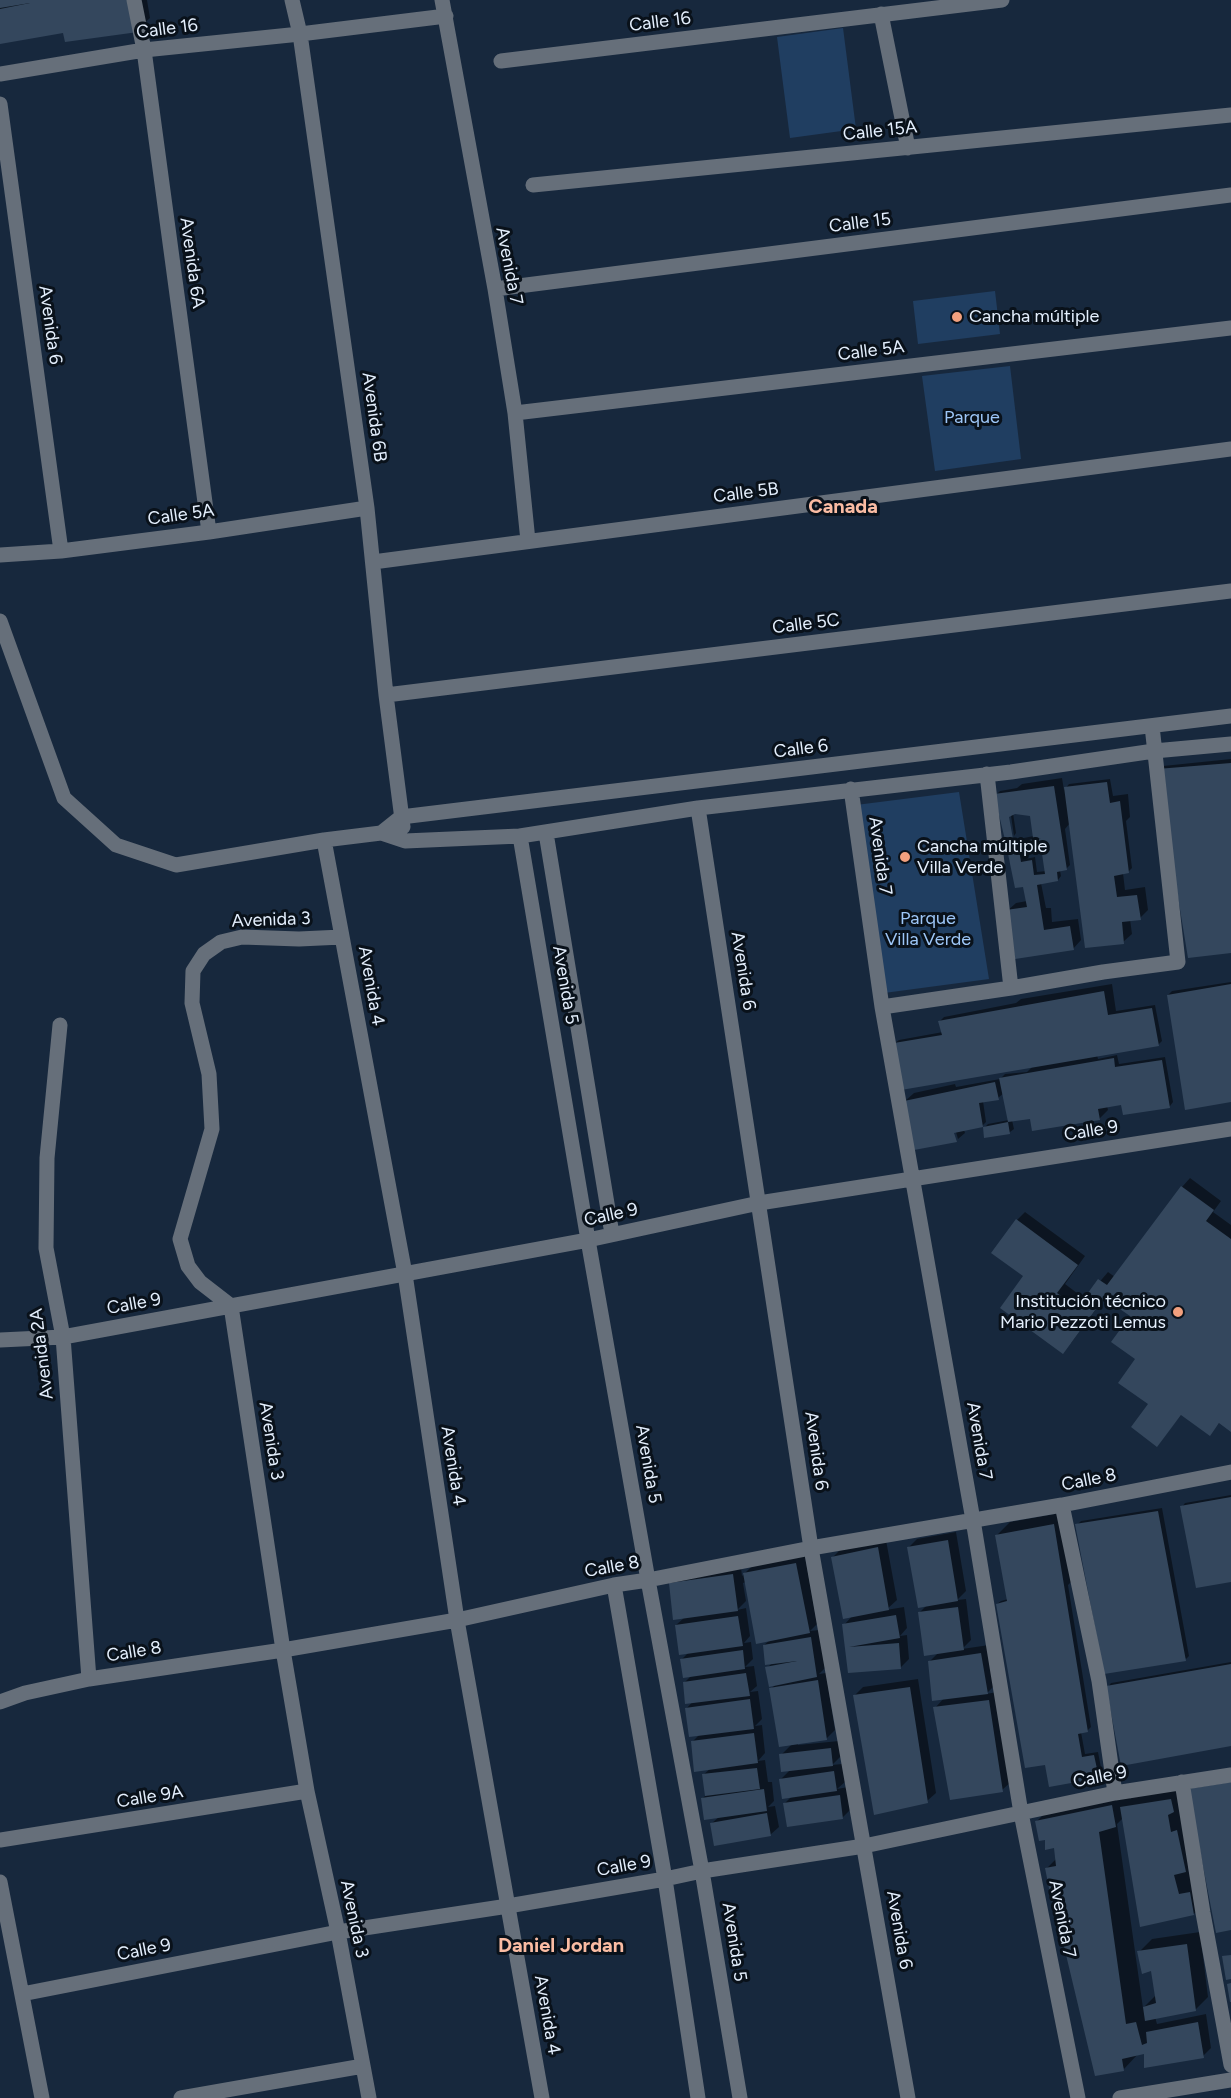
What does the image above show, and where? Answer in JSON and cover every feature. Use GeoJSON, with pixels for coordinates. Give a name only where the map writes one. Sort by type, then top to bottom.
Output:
{"type":"FeatureCollection","features":[{"type":"Feature","properties":{"kind":"street","name":"Avenida 6A"},"geometry":{"type":"LineString","coordinates":[[134,0],[144,50],[209,532]]}},
{"type":"Feature","properties":{"kind":"street","name":"Avenida 6B"},"geometry":{"type":"LineString","coordinates":[[292,0],[300,34],[367,508],[386,695],[405,842]]}},
{"type":"Feature","properties":{"kind":"street","name":"Avenida 7"},"geometry":{"type":"LineString","coordinates":[[442,0],[472,177],[495,289],[515,413],[528,541]]}},
{"type":"Feature","properties":{"kind":"street","name":"Calle 16"},"geometry":{"type":"LineString","coordinates":[[501,61],[1002,0]]}},
{"type":"Feature","properties":{"kind":"street"},"geometry":{"type":"LineString","coordinates":[[881,14],[908,148]]}},
{"type":"Feature","properties":{"kind":"street","name":"Calle 16"},"geometry":{"type":"LineString","coordinates":[[0,74],[144,50],[446,16]]}},
{"type":"Feature","properties":{"kind":"street","name":"Avenida 6"},"geometry":{"type":"LineString","coordinates":[[0,104],[62,551]]}},
{"type":"Feature","properties":{"kind":"street","name":"Calle 15A"},"geometry":{"type":"LineString","coordinates":[[533,185],[1231,115]]}},
{"type":"Feature","properties":{"kind":"street","name":"Calle 15"},"geometry":{"type":"LineString","coordinates":[[495,289],[1231,195]]}},
{"type":"Feature","properties":{"kind":"street","name":"Calle 5A"},"geometry":{"type":"LineString","coordinates":[[515,413],[1231,328]]}},
{"type":"Feature","properties":{"kind":"street","name":"Calle 5B"},"geometry":{"type":"LineString","coordinates":[[373,562],[1231,449]]}},
{"type":"Feature","properties":{"kind":"street","name":"Calle 5A"},"geometry":{"type":"LineString","coordinates":[[0,555],[62,551],[367,508]]}},
{"type":"Feature","properties":{"kind":"street","name":"Calle 5C"},"geometry":{"type":"LineString","coordinates":[[386,695],[1231,591]]}},
{"type":"Feature","properties":{"kind":"street"},"geometry":{"type":"LineString","coordinates":[[0,621],[64,798],[116,845],[176,865],[324,840],[381,833],[405,842],[520,836],[698,808],[1011,772],[1154,751],[1231,744]]}},
{"type":"Feature","properties":{"kind":"street","name":"Calle 6"},"geometry":{"type":"LineString","coordinates":[[401,817],[1231,716]]}},
{"type":"Feature","properties":{"kind":"street"},"geometry":{"type":"LineString","coordinates":[[882,1007],[1178,962],[1152,726]]}},
{"type":"Feature","properties":{"kind":"street"},"geometry":{"type":"LineString","coordinates":[[1009,743],[1011,772]]}},
{"type":"Feature","properties":{"kind":"street"},"geometry":{"type":"LineString","coordinates":[[987,774],[1011,988]]}},
{"type":"Feature","properties":{"kind":"street","name":"Avenida 7"},"geometry":{"type":"LineString","coordinates":[[851,789],[882,1007],[973,1520],[1021,1814],[1078,2098]]}},
{"type":"Feature","properties":{"kind":"street","name":"Avenida 6"},"geometry":{"type":"LineString","coordinates":[[698,808],[811,1548],[909,2098]]}},
{"type":"Feature","properties":{"kind":"street"},"geometry":{"type":"LineString","coordinates":[[381,833],[401,817]]}},
{"type":"Feature","properties":{"kind":"street","name":"Avenida 5"},"geometry":{"type":"LineString","coordinates":[[546,833],[612,1234]]}},
{"type":"Feature","properties":{"kind":"street","name":"Avenida 5"},"geometry":{"type":"LineString","coordinates":[[520,836],[588,1240],[702,1871],[740,2098]]}},
{"type":"Feature","properties":{"kind":"street","name":"Avenida 4"},"geometry":{"type":"LineString","coordinates":[[324,840],[405,1274],[457,1620],[542,2098]]}},
{"type":"Feature","properties":{"kind":"street","name":"Avenida 3"},"geometry":{"type":"LineString","coordinates":[[342,937],[299,939],[242,937],[221,942],[204,954],[193,971],[192,1003],[208,1074],[212,1129],[180,1239],[188,1266],[200,1282],[231,1306],[283,1650],[307,1791],[338,1932],[369,2098]]}},
{"type":"Feature","properties":{"kind":"street","name":"Avenida 2A"},"geometry":{"type":"LineString","coordinates":[[60,1025],[47,1158],[46,1248],[63,1337],[89,1679]]}},
{"type":"Feature","properties":{"kind":"street","name":"Calle 9"},"geometry":{"type":"LineString","coordinates":[[0,1340],[63,1337],[588,1240],[759,1203],[1231,1129]]}},
{"type":"Feature","properties":{"kind":"street","name":"Calle 8"},"geometry":{"type":"LineString","coordinates":[[0,1702],[25,1693],[89,1679],[283,1650],[457,1620],[614,1585],[1062,1505],[1231,1472]]}},
{"type":"Feature","properties":{"kind":"street"},"geometry":{"type":"LineString","coordinates":[[1062,1505],[1099,1681],[1115,1793]]}},
{"type":"Feature","properties":{"kind":"street"},"geometry":{"type":"LineString","coordinates":[[614,1585],[666,1879],[698,2098]]}},
{"type":"Feature","properties":{"kind":"street","name":"Calle 9"},"geometry":{"type":"LineString","coordinates":[[22,1994],[338,1932],[864,1846],[1115,1793],[1231,1775]]}},
{"type":"Feature","properties":{"kind":"street"},"geometry":{"type":"LineString","coordinates":[[1182,1782],[1231,2065]]}},
{"type":"Feature","properties":{"kind":"street","name":"Calle 9A"},"geometry":{"type":"LineString","coordinates":[[0,1840],[307,1791]]}},
{"type":"Feature","properties":{"kind":"street"},"geometry":{"type":"LineString","coordinates":[[0,1882],[42,2098]]}},
{"type":"Feature","properties":{"kind":"street"},"geometry":{"type":"LineString","coordinates":[[181,2098],[363,2066]]}},
{"type":"Feature","properties":{"kind":"street"},"geometry":{"type":"LineString","coordinates":[[1120,2098],[1231,2080]]}},
{"type":"Feature","properties":{"kind":"green space"},"geometry":{"type":"Polygon","coordinates":[[[843,28],[856,129],[790,138],[777,37],[843,28]]]}},
{"type":"Feature","properties":{"kind":"green space","name":"Cancha múltiple"},"geometry":{"type":"Polygon","coordinates":[[[995,291],[1000,334],[918,344],[913,301],[995,291]]]}},
{"type":"Feature","properties":{"kind":"green space","name":"Parque"},"geometry":{"type":"Polygon","coordinates":[[[1010,366],[1021,459],[935,471],[922,376],[1010,366]]]}},
{"type":"Feature","properties":{"kind":"green space","name":"Parque Villa Verde"},"geometry":{"type":"Polygon","coordinates":[[[959,792],[989,979],[884,993],[856,805],[959,792]]]}},
{"type":"Feature","properties":{"kind":"building"},"geometry":{"type":"Polygon","coordinates":[[[0,0],[132,0],[138,32],[65,42],[63,33],[0,44],[0,9],[30,3],[0,8],[0,0]]]}},
{"type":"Feature","properties":{"kind":"building"},"geometry":{"type":"Polygon","coordinates":[[[1231,763],[1231,953],[1188,958],[1157,769],[1231,763]]]}},
{"type":"Feature","properties":{"kind":"building"},"geometry":{"type":"Polygon","coordinates":[[[1107,782],[1110,803],[1120,801],[1129,873],[1114,876],[1117,897],[1137,895],[1141,920],[1122,922],[1124,944],[1085,948],[1064,787],[1107,782]]]}},
{"type":"Feature","properties":{"kind":"building"},"geometry":{"type":"Polygon","coordinates":[[[1054,786],[1067,870],[1057,872],[1058,881],[1037,885],[1044,930],[1070,926],[1074,950],[1015,959],[1006,910],[1027,907],[1023,887],[1015,888],[994,794],[1054,786]],[[1015,814],[1009,817],[1013,839],[1006,844],[1041,838],[1033,838],[1030,816],[1015,814]],[[1041,847],[1019,850],[1021,862],[1032,860],[1034,875],[1045,874],[1041,847]]]}},
{"type":"Feature","properties":{"kind":"building"},"geometry":{"type":"Polygon","coordinates":[[[1231,984],[1231,1102],[1185,1110],[1167,995],[1231,984]]]}},
{"type":"Feature","properties":{"kind":"building"},"geometry":{"type":"Polygon","coordinates":[[[1104,991],[1108,1015],[1152,1008],[1159,1046],[901,1090],[894,1043],[942,1035],[938,1021],[1104,991]]]}},
{"type":"Feature","properties":{"kind":"building"},"geometry":{"type":"Polygon","coordinates":[[[1114,1058],[1115,1067],[1162,1060],[1170,1108],[1123,1115],[1121,1105],[1098,1109],[1100,1120],[1032,1131],[1030,1119],[1008,1122],[999,1078],[1114,1058]]]}},
{"type":"Feature","properties":{"kind":"building"},"geometry":{"type":"Polygon","coordinates":[[[995,1082],[999,1100],[979,1103],[983,1127],[954,1133],[957,1142],[914,1150],[904,1101],[995,1082]]]}},
{"type":"Feature","properties":{"kind":"building"},"geometry":{"type":"Polygon","coordinates":[[[1008,1122],[1010,1134],[984,1138],[983,1127],[1008,1122]]]}},
{"type":"Feature","properties":{"kind":"building","name":"Institución técnico Mario Pezzoti Lemus"},"geometry":{"type":"Polygon","coordinates":[[[1181,1186],[1214,1210],[1206,1221],[1231,1239],[1231,1432],[1219,1423],[1210,1436],[1181,1415],[1157,1447],[1131,1427],[1148,1404],[1118,1383],[1135,1359],[1111,1342],[1130,1316],[1104,1298],[1063,1354],[1000,1308],[1023,1276],[991,1253],[1016,1219],[1078,1265],[1057,1293],[1077,1308],[1098,1279],[1107,1285],[1181,1186]]]}},
{"type":"Feature","properties":{"kind":"building"},"geometry":{"type":"Polygon","coordinates":[[[1231,1497],[1231,1582],[1196,1588],[1180,1506],[1231,1497]]]}},
{"type":"Feature","properties":{"kind":"building"},"geometry":{"type":"Polygon","coordinates":[[[1158,1511],[1186,1661],[1104,1674],[1075,1524],[1158,1511]]]}},
{"type":"Feature","properties":{"kind":"building"},"geometry":{"type":"Polygon","coordinates":[[[1054,1524],[1088,1732],[1078,1734],[1082,1757],[1094,1755],[1099,1778],[1049,1787],[1045,1765],[1025,1768],[996,1604],[1007,1601],[995,1535],[1054,1524]]]}},
{"type":"Feature","properties":{"kind":"building"},"geometry":{"type":"Polygon","coordinates":[[[948,1540],[958,1601],[918,1608],[907,1547],[948,1540]]]}},
{"type":"Feature","properties":{"kind":"building"},"geometry":{"type":"Polygon","coordinates":[[[878,1547],[889,1610],[843,1619],[831,1557],[878,1547]]]}},
{"type":"Feature","properties":{"kind":"building"},"geometry":{"type":"Polygon","coordinates":[[[796,1563],[810,1633],[756,1644],[743,1573],[796,1563]]]}},
{"type":"Feature","properties":{"kind":"building"},"geometry":{"type":"Polygon","coordinates":[[[733,1574],[738,1611],[673,1620],[669,1583],[733,1574]]]}},
{"type":"Feature","properties":{"kind":"building"},"geometry":{"type":"Polygon","coordinates":[[[958,1607],[964,1650],[924,1656],[918,1612],[958,1607]]]}},
{"type":"Feature","properties":{"kind":"building"},"geometry":{"type":"Polygon","coordinates":[[[896,1615],[900,1638],[849,1647],[899,1643],[901,1669],[848,1673],[842,1624],[896,1615]]]}},
{"type":"Feature","properties":{"kind":"building"},"geometry":{"type":"Polygon","coordinates":[[[738,1616],[743,1646],[679,1655],[675,1625],[738,1616]]]}},
{"type":"Feature","properties":{"kind":"building"},"geometry":{"type":"Polygon","coordinates":[[[811,1637],[817,1677],[769,1687],[765,1667],[797,1661],[765,1665],[763,1645],[811,1637]]]}},
{"type":"Feature","properties":{"kind":"building"},"geometry":{"type":"Polygon","coordinates":[[[743,1650],[745,1669],[683,1678],[680,1659],[743,1650]]]}},
{"type":"Feature","properties":{"kind":"building"},"geometry":{"type":"Polygon","coordinates":[[[981,1653],[988,1694],[932,1701],[928,1661],[981,1653]]]}},
{"type":"Feature","properties":{"kind":"building"},"geometry":{"type":"Polygon","coordinates":[[[1231,1664],[1231,1746],[1121,1766],[1106,1686],[1231,1664]]]}},
{"type":"Feature","properties":{"kind":"building"},"geometry":{"type":"Polygon","coordinates":[[[746,1673],[750,1696],[685,1704],[683,1682],[746,1673]]]}},
{"type":"Feature","properties":{"kind":"building"},"geometry":{"type":"Polygon","coordinates":[[[818,1680],[827,1740],[779,1747],[769,1688],[818,1680]]]}},
{"type":"Feature","properties":{"kind":"building"},"geometry":{"type":"Polygon","coordinates":[[[910,1687],[928,1803],[874,1815],[853,1695],[910,1687]]]}},
{"type":"Feature","properties":{"kind":"building"},"geometry":{"type":"Polygon","coordinates":[[[750,1699],[754,1729],[689,1737],[685,1708],[750,1699]]]}},
{"type":"Feature","properties":{"kind":"building"},"geometry":{"type":"Polygon","coordinates":[[[989,1700],[1003,1792],[950,1800],[933,1707],[989,1700]]]}},
{"type":"Feature","properties":{"kind":"building"},"geometry":{"type":"Polygon","coordinates":[[[754,1733],[758,1763],[694,1772],[691,1741],[754,1733]]]}},
{"type":"Feature","properties":{"kind":"building"},"geometry":{"type":"Polygon","coordinates":[[[831,1748],[833,1766],[781,1772],[779,1754],[831,1748]]]}},
{"type":"Feature","properties":{"kind":"building"},"geometry":{"type":"Polygon","coordinates":[[[757,1768],[760,1789],[705,1796],[702,1774],[757,1768]]]}},
{"type":"Feature","properties":{"kind":"building"},"geometry":{"type":"Polygon","coordinates":[[[834,1771],[837,1791],[782,1799],[779,1779],[834,1771]]]}},
{"type":"Feature","properties":{"kind":"building"},"geometry":{"type":"Polygon","coordinates":[[[1231,1782],[1231,1930],[1216,1933],[1188,1789],[1231,1782]]]}},
{"type":"Feature","properties":{"kind":"building"},"geometry":{"type":"Polygon","coordinates":[[[764,1789],[767,1811],[704,1820],[701,1798],[764,1789]]]}},
{"type":"Feature","properties":{"kind":"building"},"geometry":{"type":"Polygon","coordinates":[[[840,1795],[843,1819],[787,1827],[783,1803],[840,1795]]]}},
{"type":"Feature","properties":{"kind":"building"},"geometry":{"type":"Polygon","coordinates":[[[1171,1799],[1174,1812],[1168,1815],[1171,1832],[1177,1830],[1186,1872],[1174,1875],[1179,1894],[1190,1892],[1194,1915],[1140,1927],[1120,1807],[1171,1799]]]}},
{"type":"Feature","properties":{"kind":"building"},"geometry":{"type":"Polygon","coordinates":[[[1112,1805],[1116,1827],[1099,1832],[1126,2024],[1136,2022],[1142,2045],[1147,2043],[1146,2032],[1198,2022],[1204,2058],[1144,2068],[1144,2054],[1122,2059],[1124,2071],[1095,2076],[1062,1938],[1071,1937],[1067,1915],[1055,1918],[1045,1868],[1056,1866],[1054,1848],[1045,1850],[1045,1840],[1039,1841],[1035,1821],[1112,1805]]]}},
{"type":"Feature","properties":{"kind":"building"},"geometry":{"type":"Polygon","coordinates":[[[767,1813],[771,1836],[714,1846],[710,1823],[767,1813]]]}},
{"type":"Feature","properties":{"kind":"building"},"geometry":{"type":"Polygon","coordinates":[[[1187,1944],[1196,2011],[1145,2021],[1143,2007],[1156,2003],[1151,1971],[1142,1974],[1137,1951],[1187,1944]]]}},
{"type":"Feature","properties":{"kind":"building"},"geometry":{"type":"Polygon","coordinates":[[[1231,1955],[1231,1979],[1226,1980],[1222,1956],[1231,1955]]]}},
{"type":"Feature","properties":{"kind":"building"},"geometry":{"type":"Polygon","coordinates":[[[1231,1983],[1231,2002],[1230,2002],[1227,1984],[1231,1983]]]}},
{"type":"Feature","properties":{"kind":"place","name":"Cancha múltiple"},"geometry":{"type":"Point","coordinates":[957,317]}},
{"type":"Feature","properties":{"kind":"place","name":"Cancha múltiple Villa Verde"},"geometry":{"type":"Point","coordinates":[905,857]}},
{"type":"Feature","properties":{"kind":"place","name":"Institución técnico Mario Pezzoti Lemus"},"geometry":{"type":"Point","coordinates":[1178,1312]}},
{"type":"Feature","properties":{"kind":"district","name":"Canada"},"geometry":{"type":"Point","coordinates":[843,507]}},
{"type":"Feature","properties":{"kind":"district","name":"Daniel Jordan"},"geometry":{"type":"Point","coordinates":[561,1946]}}]}
